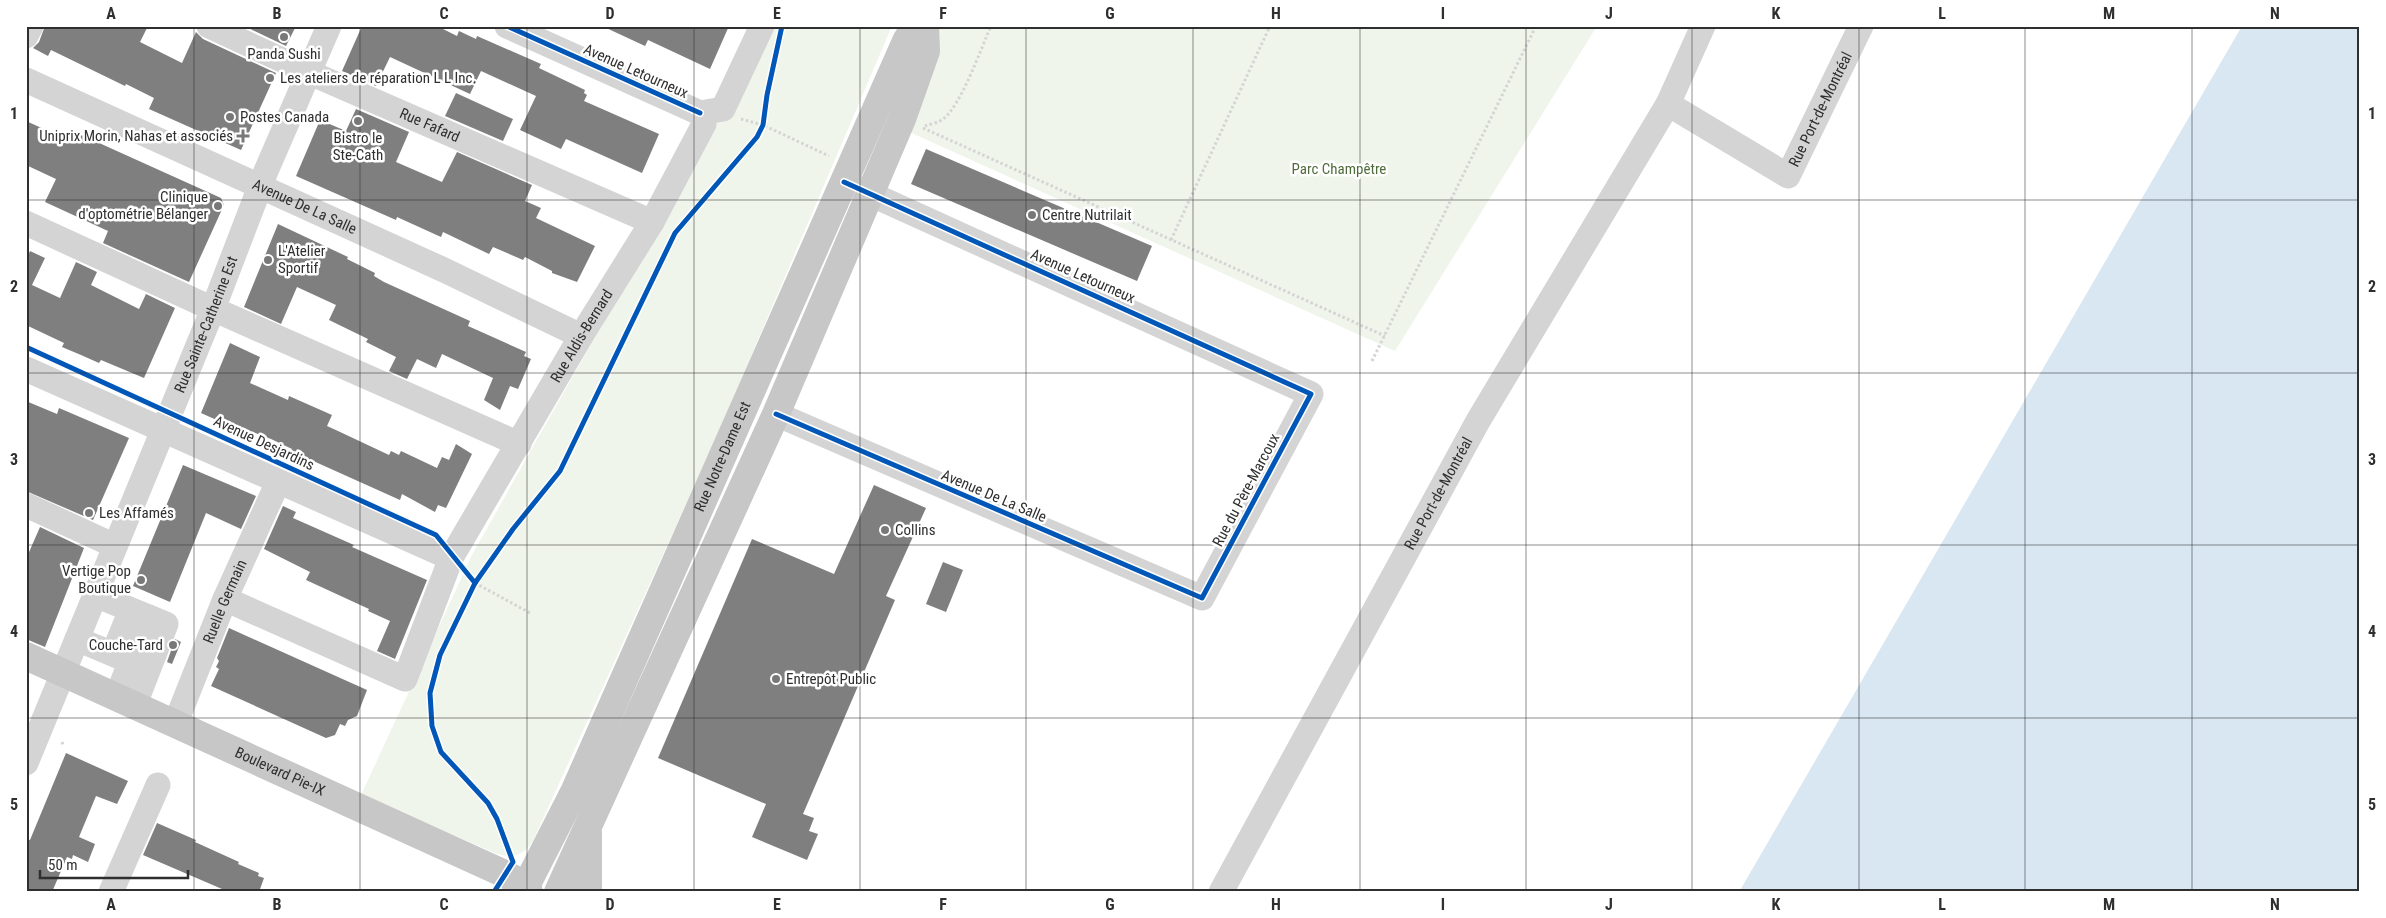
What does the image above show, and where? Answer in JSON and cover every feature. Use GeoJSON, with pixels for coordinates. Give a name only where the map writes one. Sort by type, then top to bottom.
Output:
{"type":"FeatureCollection","features":[{"type":"Feature","properties":{"kind":"main road","name":"Rue Notre-Dame Est"},"geometry":{"type":"LineString","coordinates":[[521,890],[575,790],[840,170],[907,39],[925,26]]}},
{"type":"Feature","properties":{"kind":"main road","name":"Rue Notre-Dame Est"},"geometry":{"type":"LineString","coordinates":[[558,892],[776,414],[902,119],[926,51],[925,26]]}},
{"type":"Feature","properties":{"kind":"main road","name":"Boulevard Pie-IX"},"geometry":{"type":"LineString","coordinates":[[26,656],[60,681],[521,890]]}},
{"type":"Feature","properties":{"kind":"main road","name":"Boulevard Pie-IX"},"geometry":{"type":"LineString","coordinates":[[26,675],[60,681],[126,700],[505,874],[521,890]]}},
{"type":"Feature","properties":{"kind":"main road"},"geometry":{"type":"LineString","coordinates":[[588,825],[588,892]]}},
{"type":"Feature","properties":{"kind":"street"},"geometry":{"type":"LineString","coordinates":[[26,36],[30,26]]}},
{"type":"Feature","properties":{"kind":"street","name":"Rue Fafard"},"geometry":{"type":"LineString","coordinates":[[210,26],[308,72],[652,222]]}},
{"type":"Feature","properties":{"kind":"street","name":"Rue Sainte-Catherine Est"},"geometry":{"type":"LineString","coordinates":[[26,763],[213,309],[260,187],[329,26]]}},
{"type":"Feature","properties":{"kind":"street","name":"Avenue Letourneux"},"geometry":{"type":"LineString","coordinates":[[507,26],[700,113]]}},
{"type":"Feature","properties":{"kind":"street"},"geometry":{"type":"LineString","coordinates":[[700,113],[723,109],[762,26]]}},
{"type":"Feature","properties":{"kind":"street","name":"Rue Port-de-Montréal"},"geometry":{"type":"LineString","coordinates":[[1221,892],[1478,421],[1668,104],[1702,26]]}},
{"type":"Feature","properties":{"kind":"street","name":"Rue Port-de-Montréal"},"geometry":{"type":"LineString","coordinates":[[1668,104],[1788,176],[1862,26]]}},
{"type":"Feature","properties":{"kind":"street","name":"Avenue De La Salle"},"geometry":{"type":"LineString","coordinates":[[26,80],[444,270],[582,336]]}},
{"type":"Feature","properties":{"kind":"street","name":"Rue Aldis-Bernard"},"geometry":{"type":"LineString","coordinates":[[225,599],[405,679],[453,558],[582,336],[652,222],[704,124],[700,113]]}},
{"type":"Feature","properties":{"kind":"street","name":"Avenue Letourneux"},"geometry":{"type":"LineString","coordinates":[[840,170],[869,193],[1311,394]]}},
{"type":"Feature","properties":{"kind":"street"},"geometry":{"type":"LineString","coordinates":[[26,223],[213,309],[519,444]]}},
{"type":"Feature","properties":{"kind":"street","name":"Avenue Desjardins"},"geometry":{"type":"LineString","coordinates":[[26,369],[162,431],[453,558]]}},
{"type":"Feature","properties":{"kind":"street","name":"Rue du Père-Marcoux"},"geometry":{"type":"LineString","coordinates":[[1202,598],[1311,394]]}},
{"type":"Feature","properties":{"kind":"street","name":"Avenue De La Salle"},"geometry":{"type":"LineString","coordinates":[[776,414],[1202,598]]}},
{"type":"Feature","properties":{"kind":"street","name":"Ruelle Germain"},"geometry":{"type":"LineString","coordinates":[[176,722],[225,599],[278,482]]}},
{"type":"Feature","properties":{"kind":"street"},"geometry":{"type":"LineString","coordinates":[[26,505],[115,546]]}},
{"type":"Feature","properties":{"kind":"street"},"geometry":{"type":"LineString","coordinates":[[95,595],[139,613],[126,700]]}},
{"type":"Feature","properties":{"kind":"street"},"geometry":{"type":"LineString","coordinates":[[77,639],[131,661]]}},
{"type":"Feature","properties":{"kind":"street"},"geometry":{"type":"LineString","coordinates":[[111,892],[158,785]]}},
{"type":"Feature","properties":{"kind":"path"},"geometry":{"type":"LineString","coordinates":[[991,26],[960,96],[951,111],[942,120],[922,128],[1385,336]]}},
{"type":"Feature","properties":{"kind":"path"},"geometry":{"type":"LineString","coordinates":[[1171,240],[1270,26]]}},
{"type":"Feature","properties":{"kind":"path"},"geometry":{"type":"LineString","coordinates":[[1372,361],[1536,26]]}},
{"type":"Feature","properties":{"kind":"path"},"geometry":{"type":"LineString","coordinates":[[760,131],[764,125],[764,115]]}},
{"type":"Feature","properties":{"kind":"path"},"geometry":{"type":"LineString","coordinates":[[738,118],[764,125],[840,170]]}},
{"type":"Feature","properties":{"kind":"path"},"geometry":{"type":"LineString","coordinates":[[453,558],[475,583],[532,614]]}},
{"type":"Feature","properties":{"kind":"path"},"geometry":{"type":"LineString","coordinates":[[470,592],[480,575]]}},
{"type":"Feature","properties":{"kind":"green space"},"geometry":{"type":"Polygon","coordinates":[[[770,26],[892,26],[720,429],[533,841],[525,850],[517,855],[507,856],[495,853],[361,795],[472,555],[770,26]]]}},
{"type":"Feature","properties":{"kind":"green space","name":"Parc Champêtre"},"geometry":{"type":"Polygon","coordinates":[[[930,26],[1597,26],[1395,351],[887,122],[930,26]]]}},
{"type":"Feature","properties":{"kind":"shaded area"},"geometry":{"type":"Polygon","coordinates":[[[2242,26],[2360,26],[2360,892],[1739,892],[2242,26]]]}},
{"type":"Feature","properties":{"kind":"building"},"geometry":{"type":"Polygon","coordinates":[[[45,26],[148,26],[140,42],[182,63],[196,32],[203,39],[276,73],[241,150],[149,109],[154,98],[126,84],[125,86],[51,50],[48,56],[33,48],[39,42],[45,26]]]}},
{"type":"Feature","properties":{"kind":"building"},"geometry":{"type":"Polygon","coordinates":[[[244,26],[296,26],[286,46],[244,26]]]}},
{"type":"Feature","properties":{"kind":"building"},"geometry":{"type":"Polygon","coordinates":[[[362,26],[437,26],[457,36],[459,31],[476,39],[477,36],[541,64],[539,68],[585,90],[584,93],[587,95],[584,101],[659,134],[642,173],[566,139],[561,149],[520,130],[536,96],[481,71],[470,94],[390,57],[376,86],[342,71],[362,26]]]}},
{"type":"Feature","properties":{"kind":"building"},"geometry":{"type":"Polygon","coordinates":[[[602,26],[729,26],[710,69],[648,40],[645,46],[602,26]]]}},
{"type":"Feature","properties":{"kind":"building"},"geometry":{"type":"Polygon","coordinates":[[[456,93],[513,119],[503,141],[445,116],[456,93]]]}},
{"type":"Feature","properties":{"kind":"building"},"geometry":{"type":"Polygon","coordinates":[[[356,109],[409,132],[396,162],[442,182],[457,152],[532,185],[525,201],[541,208],[536,218],[595,246],[577,282],[552,273],[552,271],[525,257],[523,260],[493,247],[489,254],[443,232],[441,237],[397,217],[396,220],[296,176],[320,120],[346,131],[356,109]]]}},
{"type":"Feature","properties":{"kind":"building"},"geometry":{"type":"Polygon","coordinates":[[[26,121],[73,142],[77,133],[221,198],[224,205],[189,282],[103,243],[108,231],[45,202],[56,179],[26,165],[26,121]]]}},
{"type":"Feature","properties":{"kind":"building","name":"Centre Nutrilait"},"geometry":{"type":"Polygon","coordinates":[[[926,149],[1152,246],[1137,281],[911,184],[926,149]]]}},
{"type":"Feature","properties":{"kind":"building"},"geometry":{"type":"Polygon","coordinates":[[[278,224],[348,257],[347,259],[375,273],[374,276],[384,282],[470,321],[468,326],[526,352],[524,356],[531,359],[518,389],[510,386],[500,410],[484,400],[493,378],[442,354],[436,368],[417,359],[407,379],[389,371],[396,357],[366,342],[368,339],[329,320],[336,305],[297,287],[281,324],[244,307],[278,224]]]}},
{"type":"Feature","properties":{"kind":"building"},"geometry":{"type":"Polygon","coordinates":[[[30,251],[45,258],[32,285],[60,298],[76,262],[97,272],[91,285],[139,309],[146,294],[175,308],[144,378],[101,360],[99,363],[62,347],[64,343],[26,325],[26,260],[30,251]]]}},
{"type":"Feature","properties":{"kind":"building"},"geometry":{"type":"Polygon","coordinates":[[[230,343],[260,357],[250,383],[288,400],[289,396],[332,415],[327,426],[389,455],[391,451],[399,455],[401,451],[437,468],[442,457],[449,460],[456,444],[472,454],[446,508],[438,505],[435,512],[402,494],[400,500],[291,451],[292,449],[271,439],[253,432],[252,436],[201,413],[230,343]]]}},
{"type":"Feature","properties":{"kind":"building"},"geometry":{"type":"Polygon","coordinates":[[[26,401],[57,414],[59,408],[129,438],[93,520],[26,491],[26,401]]]}},
{"type":"Feature","properties":{"kind":"building"},"geometry":{"type":"Polygon","coordinates":[[[183,465],[256,496],[241,529],[206,513],[170,602],[133,586],[183,465]]]}},
{"type":"Feature","properties":{"kind":"building","name":"Entrepôt Public"},"geometry":{"type":"Polygon","coordinates":[[[874,485],[926,508],[886,596],[895,600],[803,814],[814,818],[809,831],[818,834],[807,860],[752,837],[766,804],[658,758],[752,539],[834,574],[874,485]]]}},
{"type":"Feature","properties":{"kind":"building"},"geometry":{"type":"Polygon","coordinates":[[[283,506],[296,512],[293,518],[354,545],[352,547],[427,580],[395,659],[377,651],[390,621],[368,611],[369,609],[306,580],[310,572],[264,549],[283,506]]]}},
{"type":"Feature","properties":{"kind":"building"},"geometry":{"type":"Polygon","coordinates":[[[40,527],[84,548],[45,647],[26,639],[26,559],[40,527]]]}},
{"type":"Feature","properties":{"kind":"building"},"geometry":{"type":"Polygon","coordinates":[[[943,562],[963,570],[946,612],[926,604],[943,562]]]}},
{"type":"Feature","properties":{"kind":"building"},"geometry":{"type":"Polygon","coordinates":[[[229,628],[367,690],[357,716],[348,720],[345,726],[340,724],[335,735],[326,738],[211,686],[219,669],[216,667],[219,661],[217,658],[229,628]]]}},
{"type":"Feature","properties":{"kind":"building"},"geometry":{"type":"Polygon","coordinates":[[[175,639],[181,642],[172,664],[167,662],[175,639]]]}},
{"type":"Feature","properties":{"kind":"building"},"geometry":{"type":"Polygon","coordinates":[[[66,753],[128,781],[117,804],[96,796],[79,837],[95,844],[88,862],[73,855],[72,859],[67,857],[52,892],[26,892],[26,839],[30,840],[66,753]]]}},
{"type":"Feature","properties":{"kind":"building"},"geometry":{"type":"Polygon","coordinates":[[[157,823],[196,840],[195,842],[259,873],[258,876],[264,878],[259,892],[229,892],[143,855],[157,823]]]}},
{"type":"Feature","properties":{"kind":"cycle path"},"geometry":{"type":"LineString","coordinates":[[507,26],[700,113]]}},
{"type":"Feature","properties":{"kind":"cycle path"},"geometry":{"type":"LineString","coordinates":[[494,892],[513,862],[497,819],[488,803],[441,752],[432,726],[430,693],[440,655],[475,583],[513,529],[560,471],[675,233],[757,137],[763,125],[767,95],[782,26]]}},
{"type":"Feature","properties":{"kind":"cycle path"},"geometry":{"type":"LineString","coordinates":[[776,414],[1202,598],[1311,394],[844,182]]}},
{"type":"Feature","properties":{"kind":"cycle path"},"geometry":{"type":"LineString","coordinates":[[26,347],[436,535],[475,583]]}},
{"type":"Feature","properties":{"kind":"place","name":"Panda Sushi"},"geometry":{"type":"Point","coordinates":[284,37]}},
{"type":"Feature","properties":{"kind":"place","name":"Les ateliers de réparation L L Inc."},"geometry":{"type":"Point","coordinates":[270,78]}},
{"type":"Feature","properties":{"kind":"place","name":"Postes Canada"},"geometry":{"type":"Point","coordinates":[230,117]}},
{"type":"Feature","properties":{"kind":"place","name":"Bistro le Ste-Cath"},"geometry":{"type":"Point","coordinates":[358,121]}},
{"type":"Feature","properties":{"kind":"place","name":"Uniprix Morin, Nahas et associés"},"geometry":{"type":"Point","coordinates":[243,136]}},
{"type":"Feature","properties":{"kind":"place","name":"Clinique d'optométrie Bélanger"},"geometry":{"type":"Point","coordinates":[218,206]}},
{"type":"Feature","properties":{"kind":"place","name":"Centre Nutrilait"},"geometry":{"type":"Point","coordinates":[1032,215]}},
{"type":"Feature","properties":{"kind":"place","name":"L'Atelier Sportif"},"geometry":{"type":"Point","coordinates":[268,260]}},
{"type":"Feature","properties":{"kind":"place","name":"Les Affamés"},"geometry":{"type":"Point","coordinates":[89,513]}},
{"type":"Feature","properties":{"kind":"place","name":"Collins"},"geometry":{"type":"Point","coordinates":[885,530]}},
{"type":"Feature","properties":{"kind":"place","name":"Vertige Pop Boutique"},"geometry":{"type":"Point","coordinates":[141,580]}},
{"type":"Feature","properties":{"kind":"place","name":"Couche-Tard"},"geometry":{"type":"Point","coordinates":[173,645]}},
{"type":"Feature","properties":{"kind":"place","name":"Entrepôt Public"},"geometry":{"type":"Point","coordinates":[776,679]}}]}
